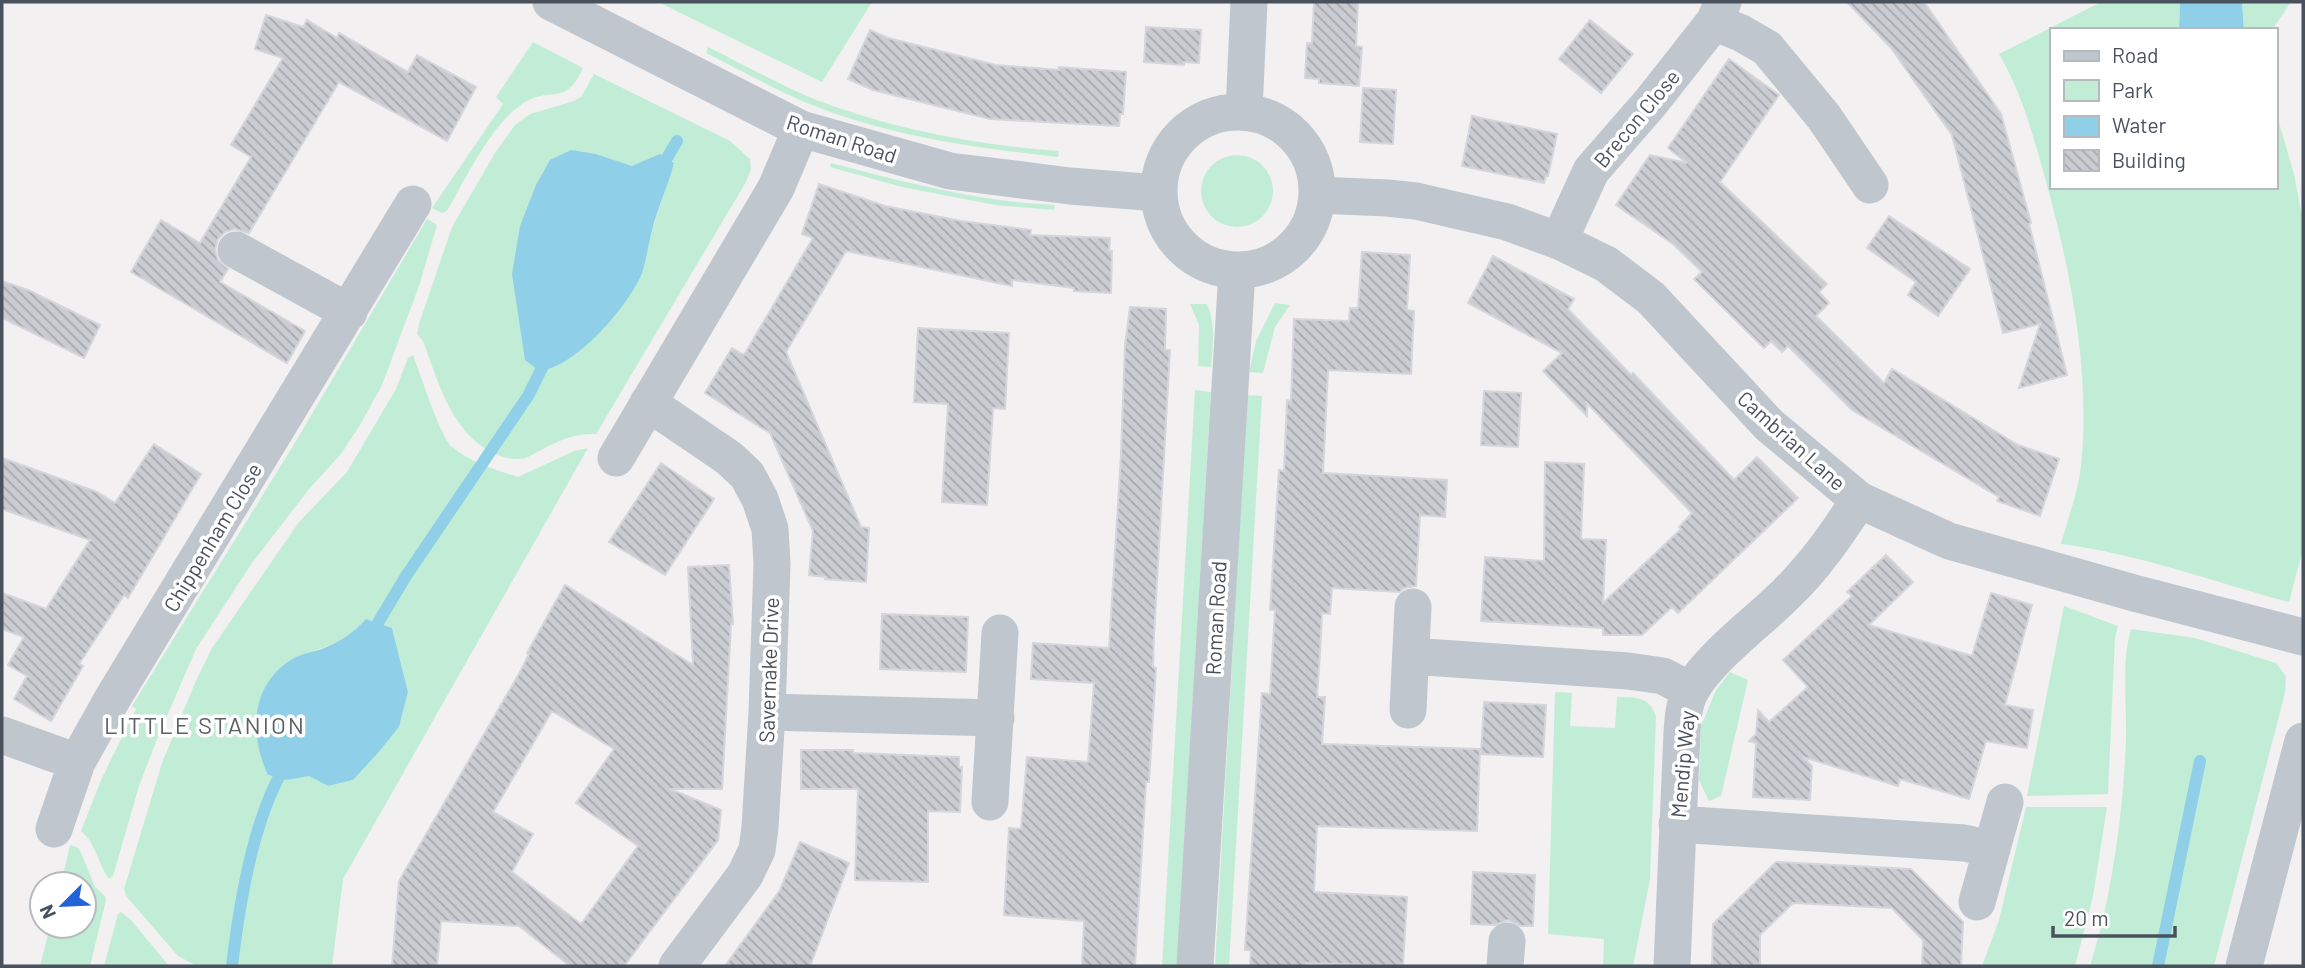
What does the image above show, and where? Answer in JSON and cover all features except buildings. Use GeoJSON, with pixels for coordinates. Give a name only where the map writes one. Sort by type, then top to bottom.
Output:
{"type":"FeatureCollection","features":[{"type":"Feature","properties":{"kind":"street","name":"Roman Road"},"geometry":{"type":"LineString","coordinates":[[551,2],[801,129],[950,171],[1070,186],[1158,193]]}},
{"type":"Feature","properties":{"kind":"street"},"geometry":{"type":"LineString","coordinates":[[1244,111],[1249,2]]}},
{"type":"Feature","properties":{"kind":"street"},"geometry":{"type":"LineString","coordinates":[[1719,12],[1741,33],[1767,48],[1825,117],[1870,186]]}},
{"type":"Feature","properties":{"kind":"street","name":"Brecon Close"},"geometry":{"type":"LineString","coordinates":[[1559,241],[1591,171],[1651,102],[1719,12]]}},
{"type":"Feature","properties":{"kind":"street"},"geometry":{"type":"LineString","coordinates":[[1244,111],[1278,123],[1289,130],[1305,148],[1315,170],[1317,195],[1313,219],[1301,240],[1292,249],[1283,257],[1261,268],[1237,271],[1213,267],[1191,256],[1174,239],[1162,218],[1158,193],[1161,167],[1173,143],[1193,124],[1217,114],[1244,111]]}},
{"type":"Feature","properties":{"kind":"street"},"geometry":{"type":"LineString","coordinates":[[616,458],[776,188],[801,129]]}},
{"type":"Feature","properties":{"kind":"street","name":"Cambrian Lane"},"geometry":{"type":"LineString","coordinates":[[1317,195],[1416,201],[1507,222],[1559,241],[1605,264],[1651,298],[1769,425],[1859,500],[1949,541],[2303,637]]}},
{"type":"Feature","properties":{"kind":"street","name":"Chippenham Close"},"geometry":{"type":"LineString","coordinates":[[54,829],[77,762],[114,696],[413,204]]}},
{"type":"Feature","properties":{"kind":"street"},"geometry":{"type":"LineString","coordinates":[[236,250],[349,312]]}},
{"type":"Feature","properties":{"kind":"street","name":"Roman Road"},"geometry":{"type":"LineString","coordinates":[[1195,966],[1237,271]]}},
{"type":"Feature","properties":{"kind":"street","name":"Savernake Drive"},"geometry":{"type":"LineString","coordinates":[[648,403],[729,458],[747,475],[760,499],[770,529],[772,564],[767,712],[757,850],[745,875],[677,966]]}},
{"type":"Feature","properties":{"kind":"street","name":"Mendip Way"},"geometry":{"type":"LineString","coordinates":[[1672,966],[1684,710],[1691,691],[1709,666],[1787,593],[1827,550],[1859,500]]}},
{"type":"Feature","properties":{"kind":"street"},"geometry":{"type":"LineString","coordinates":[[1408,710],[1413,607]]}},
{"type":"Feature","properties":{"kind":"street"},"geometry":{"type":"LineString","coordinates":[[990,802],[1000,634]]}},
{"type":"Feature","properties":{"kind":"street"},"geometry":{"type":"LineString","coordinates":[[1411,656],[1628,671],[1663,676],[1691,691]]}},
{"type":"Feature","properties":{"kind":"street"},"geometry":{"type":"LineString","coordinates":[[767,712],[996,718]]}},
{"type":"Feature","properties":{"kind":"street"},"geometry":{"type":"LineString","coordinates":[[2,735],[77,762]]}},
{"type":"Feature","properties":{"kind":"street"},"geometry":{"type":"LineString","coordinates":[[2244,966],[2303,741]]}},
{"type":"Feature","properties":{"kind":"street"},"geometry":{"type":"LineString","coordinates":[[1977,902],[2005,802]]}},
{"type":"Feature","properties":{"kind":"street"},"geometry":{"type":"LineString","coordinates":[[1677,824],[1964,843],[1992,849]]}},
{"type":"Feature","properties":{"kind":"green space"},"geometry":{"type":"Polygon","coordinates":[[[658,2],[872,2],[822,82],[658,2]]]}},
{"type":"Feature","properties":{"kind":"green space"},"geometry":{"type":"Polygon","coordinates":[[[2101,2],[2180,2],[2179,28],[2050,28],[2101,2]]]}},
{"type":"Feature","properties":{"kind":"green space"},"geometry":{"type":"Polygon","coordinates":[[[2242,2],[2291,2],[2273,28],[2244,28],[2242,2]]]}},
{"type":"Feature","properties":{"kind":"green space"},"geometry":{"type":"Polygon","coordinates":[[[2050,28],[2050,189],[2277,189],[2277,116],[2294,174],[2303,222],[2303,549],[2289,602],[2148,561],[2061,544],[2081,466],[2081,357],[2070,284],[2054,212],[2020,99],[1999,54],[2050,28]]]}},
{"type":"Feature","properties":{"kind":"green space"},"geometry":{"type":"Polygon","coordinates":[[[533,42],[583,68],[576,80],[563,92],[532,99],[510,114],[489,139],[447,211],[442,213],[432,208],[503,104],[496,97],[533,42]]]}},
{"type":"Feature","properties":{"kind":"green space"},"geometry":{"type":"Polygon","coordinates":[[[708,47],[791,89],[848,111],[937,135],[1059,151],[1058,157],[933,139],[841,116],[785,93],[706,53],[708,47]]]}},
{"type":"Feature","properties":{"kind":"green space"},"geometry":{"type":"Polygon","coordinates":[[[594,74],[730,141],[750,159],[751,169],[746,182],[596,434],[569,437],[525,458],[506,458],[489,451],[476,441],[455,417],[440,387],[423,341],[417,334],[419,324],[452,227],[495,153],[515,125],[530,114],[581,97],[594,74]],[[596,154],[521,322],[526,360],[653,227],[674,163],[660,154],[633,167],[596,154]]]}},
{"type":"Feature","properties":{"kind":"green space"},"geometry":{"type":"Polygon","coordinates":[[[1244,155],[1263,165],[1271,177],[1271,205],[1263,217],[1251,225],[1230,227],[1211,217],[1203,205],[1201,184],[1211,165],[1223,157],[1244,155]]]}},
{"type":"Feature","properties":{"kind":"green space"},"geometry":{"type":"Polygon","coordinates":[[[831,163],[970,195],[1055,205],[1054,210],[995,205],[902,187],[830,167],[831,163]]]}},
{"type":"Feature","properties":{"kind":"green space"},"geometry":{"type":"Polygon","coordinates":[[[427,219],[437,225],[419,286],[382,385],[341,454],[309,489],[252,563],[196,649],[139,786],[113,876],[109,879],[90,841],[81,831],[102,778],[136,709],[132,706],[293,446],[427,219]]]}},
{"type":"Feature","properties":{"kind":"green space"},"geometry":{"type":"Polygon","coordinates":[[[1275,303],[1290,305],[1275,327],[1263,373],[1249,372],[1256,341],[1275,303]]]}},
{"type":"Feature","properties":{"kind":"green space"},"geometry":{"type":"Polygon","coordinates":[[[1190,304],[1207,304],[1210,312],[1213,335],[1211,367],[1198,366],[1199,325],[1190,304]]]}},
{"type":"Feature","properties":{"kind":"green space"},"geometry":{"type":"Polygon","coordinates":[[[413,355],[447,441],[475,461],[518,477],[574,451],[588,448],[343,879],[332,966],[197,966],[178,956],[127,897],[124,889],[162,763],[212,648],[299,522],[347,472],[396,389],[408,358],[413,355]],[[366,619],[335,643],[298,656],[268,775],[287,780],[309,775],[328,786],[353,780],[378,753],[399,727],[408,692],[392,628],[366,619]]]}},
{"type":"Feature","properties":{"kind":"green space"},"geometry":{"type":"Polygon","coordinates":[[[1195,390],[1211,392],[1177,966],[1162,966],[1195,390]]]}},
{"type":"Feature","properties":{"kind":"green space"},"geometry":{"type":"Polygon","coordinates":[[[1247,395],[1262,396],[1229,966],[1215,966],[1247,395]]]}},
{"type":"Feature","properties":{"kind":"green space"},"geometry":{"type":"Polygon","coordinates":[[[2064,606],[2118,626],[2115,638],[2108,794],[2027,796],[2064,606]]]}},
{"type":"Feature","properties":{"kind":"green space"},"geometry":{"type":"Polygon","coordinates":[[[2131,629],[2195,638],[2276,663],[2286,676],[2285,693],[2214,966],[2090,966],[2104,912],[2119,826],[2126,740],[2125,670],[2131,629]]]}},
{"type":"Feature","properties":{"kind":"green space"},"geometry":{"type":"Polygon","coordinates":[[[1730,672],[1748,680],[1721,796],[1709,801],[1699,780],[1701,726],[1716,690],[1730,672]]]}},
{"type":"Feature","properties":{"kind":"green space"},"geometry":{"type":"Polygon","coordinates":[[[1555,692],[1572,693],[1570,726],[1615,728],[1617,697],[1636,698],[1646,702],[1654,710],[1656,717],[1650,879],[1633,966],[1603,966],[1604,939],[1548,934],[1555,692]]]}},
{"type":"Feature","properties":{"kind":"green space"},"geometry":{"type":"Polygon","coordinates":[[[2026,807],[2107,807],[2093,896],[2075,966],[1982,966],[1999,920],[2026,807]]]}},
{"type":"Feature","properties":{"kind":"green space"},"geometry":{"type":"Polygon","coordinates":[[[70,845],[79,848],[88,870],[64,870],[70,845]]]}},
{"type":"Feature","properties":{"kind":"green space"},"geometry":{"type":"Polygon","coordinates":[[[98,890],[106,900],[98,933],[98,890]]]}},
{"type":"Feature","properties":{"kind":"green space"},"geometry":{"type":"Polygon","coordinates":[[[121,912],[131,920],[169,966],[104,966],[118,914],[121,912]]]}},
{"type":"Feature","properties":{"kind":"green space"},"geometry":{"type":"Polygon","coordinates":[[[46,940],[96,940],[90,966],[40,966],[46,940]]]}},
{"type":"Feature","properties":{"kind":"water"},"geometry":{"type":"Polygon","coordinates":[[[2180,2],[2242,2],[2244,28],[2179,28],[2180,2]]]}},
{"type":"Feature","properties":{"kind":"water"},"geometry":{"type":"Polygon","coordinates":[[[571,150],[596,154],[632,166],[660,154],[674,163],[654,221],[642,273],[633,291],[611,320],[583,348],[553,367],[539,371],[525,360],[512,274],[520,226],[536,185],[550,160],[571,150]]]}},
{"type":"Feature","properties":{"kind":"water"},"geometry":{"type":"Polygon","coordinates":[[[366,619],[392,628],[408,692],[399,727],[353,780],[328,786],[309,776],[287,780],[268,775],[256,726],[262,694],[270,680],[281,667],[296,657],[335,643],[366,619]]]}},
{"type":"Feature","properties":{"kind":"waterway"},"geometry":{"type":"LineString","coordinates":[[658,173],[677,141]]}},
{"type":"Feature","properties":{"kind":"waterway"},"geometry":{"type":"LineString","coordinates":[[370,636],[406,576],[528,396],[548,356]]}},
{"type":"Feature","properties":{"kind":"waterway"},"geometry":{"type":"LineString","coordinates":[[2158,966],[2200,761]]}},
{"type":"Feature","properties":{"kind":"waterway"},"geometry":{"type":"LineString","coordinates":[[232,966],[243,889],[256,835],[274,786],[286,765]]}},
{"type":"Feature","properties":{"kind":"district","name":"LITTLE STANION"},"geometry":{"type":"Point","coordinates":[205,724]}}]}
